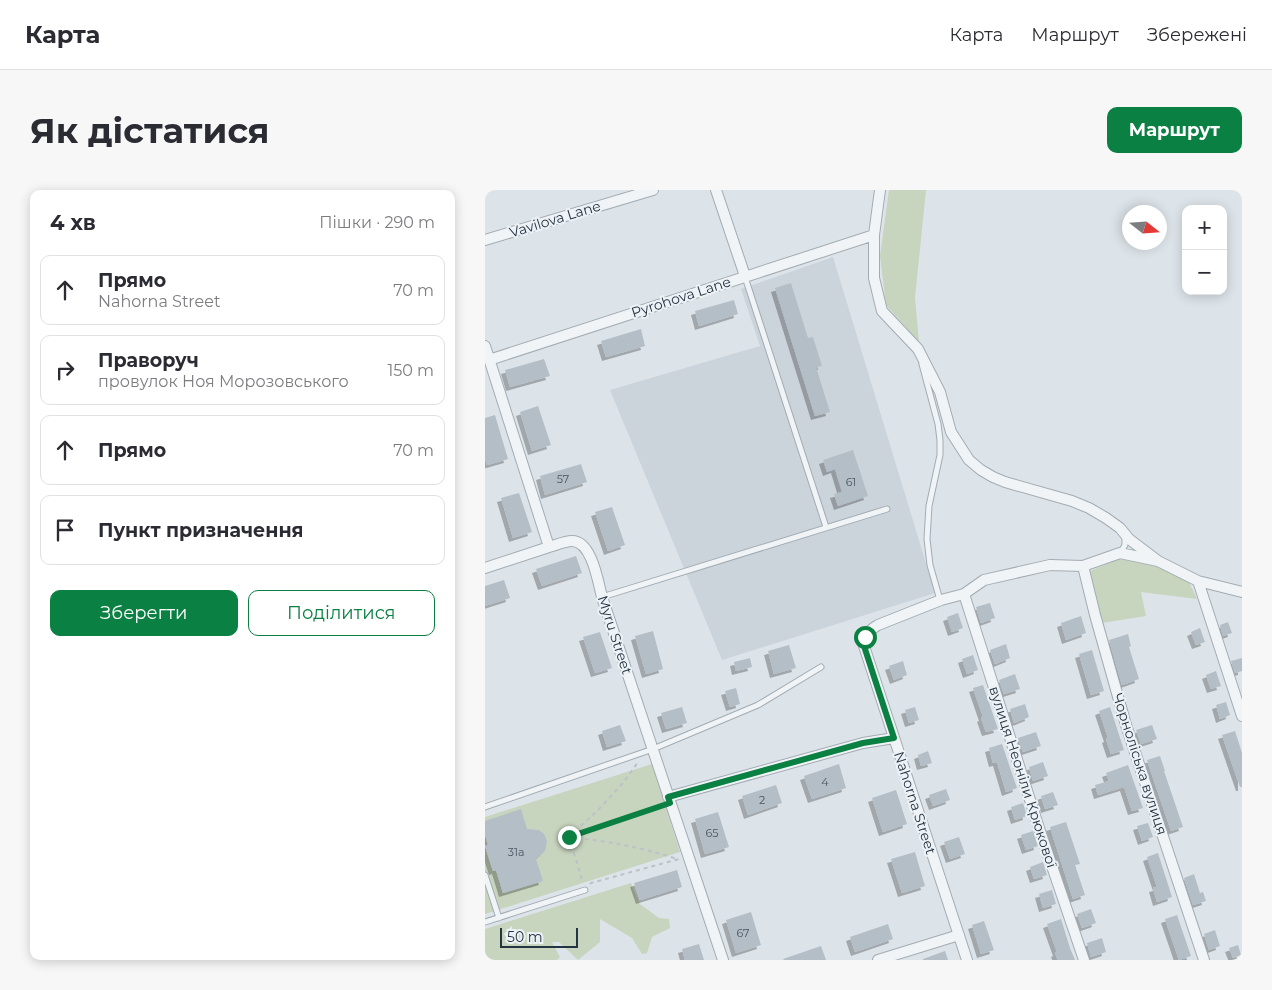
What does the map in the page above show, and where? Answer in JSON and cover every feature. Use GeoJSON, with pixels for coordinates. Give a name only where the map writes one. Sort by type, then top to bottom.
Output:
{"type":"FeatureCollection","features":[{"type":"Feature","properties":{"kind":"street","name":"Vavilova Lane"},"geometry":{"type":"LineString","coordinates":[[485,240],[653,190]]}},
{"type":"Feature","properties":{"kind":"street"},"geometry":{"type":"LineString","coordinates":[[716,190],[745,276]]}},
{"type":"Feature","properties":{"kind":"street"},"geometry":{"type":"LineString","coordinates":[[880,190],[874,235],[874,278],[882,311],[918,349],[940,392],[951,432],[969,460],[981,470],[1005,482],[1072,501],[1089,508],[1107,518],[1120,528],[1129,539],[1158,561],[1198,581],[1242,592]]}},
{"type":"Feature","properties":{"kind":"street","name":"Pyrohova Lane"},"geometry":{"type":"LineString","coordinates":[[489,360],[874,235]]}},
{"type":"Feature","properties":{"kind":"street"},"geometry":{"type":"LineString","coordinates":[[485,346],[549,547],[485,568]]}},
{"type":"Feature","properties":{"kind":"street","name":"Myru Street"},"geometry":{"type":"LineString","coordinates":[[549,547],[571,541],[585,546],[590,554],[649,750],[669,800],[683,858],[723,960]]}},
{"type":"Feature","properties":{"kind":"street"},"geometry":{"type":"LineString","coordinates":[[941,600],[964,594],[984,580],[1050,565],[1083,566],[1120,553],[1158,561]]}},
{"type":"Feature","properties":{"kind":"street","name":"Чорноліська вулиця"},"geometry":{"type":"LineString","coordinates":[[1083,566],[1126,725],[1203,960]]}},
{"type":"Feature","properties":{"kind":"street"},"geometry":{"type":"LineString","coordinates":[[1198,581],[1242,716]]}},
{"type":"Feature","properties":{"kind":"street","name":"вулиця Неоніли Крюкової"},"geometry":{"type":"LineString","coordinates":[[964,594],[1036,819],[1084,960]]}},
{"type":"Feature","properties":{"kind":"street","name":"Nahorna Street"},"geometry":{"type":"LineString","coordinates":[[941,600],[870,630],[865,637],[864,646],[967,960]]}},
{"type":"Feature","properties":{"kind":"street"},"geometry":{"type":"LineString","coordinates":[[669,800],[863,743],[894,738]]}},
{"type":"Feature","properties":{"kind":"street"},"geometry":{"type":"LineString","coordinates":[[878,960],[959,935]]}},
{"type":"Feature","properties":{"kind":"lane"},"geometry":{"type":"LineString","coordinates":[[745,276],[826,527]]}},
{"type":"Feature","properties":{"kind":"lane"},"geometry":{"type":"LineString","coordinates":[[918,349],[938,424],[940,440],[940,455],[929,506],[927,539],[930,565],[941,600]]}},
{"type":"Feature","properties":{"kind":"lane"},"geometry":{"type":"LineString","coordinates":[[602,597],[887,509]]}},
{"type":"Feature","properties":{"kind":"lane"},"geometry":{"type":"LineString","coordinates":[[1120,553],[1125,545],[1124,533]]}},
{"type":"Feature","properties":{"kind":"lane"},"geometry":{"type":"LineString","coordinates":[[485,806],[649,750],[758,705],[821,667]]}},
{"type":"Feature","properties":{"kind":"lane"},"geometry":{"type":"LineString","coordinates":[[485,875],[499,918]]}},
{"type":"Feature","properties":{"kind":"lane"},"geometry":{"type":"LineString","coordinates":[[485,922],[585,890]]}},
{"type":"Feature","properties":{"kind":"path"},"geometry":{"type":"LineString","coordinates":[[569,837],[623,783],[649,750]]}},
{"type":"Feature","properties":{"kind":"path"},"geometry":{"type":"LineString","coordinates":[[569,837],[669,800]]}},
{"type":"Feature","properties":{"kind":"path"},"geometry":{"type":"LineString","coordinates":[[569,837],[606,841],[683,858]]}},
{"type":"Feature","properties":{"kind":"path"},"geometry":{"type":"LineString","coordinates":[[569,837],[585,890]]}},
{"type":"Feature","properties":{"kind":"path"},"geometry":{"type":"LineString","coordinates":[[585,890],[591,883],[683,858]]}},
{"type":"Feature","properties":{"kind":"shaded area"},"geometry":{"type":"Polygon","coordinates":[[[833,257],[935,593],[722,660],[610,390],[760,346],[741,289],[833,257]]]}},
{"type":"Feature","properties":{"kind":"green space"},"geometry":{"type":"Polygon","coordinates":[[[889,190],[926,190],[915,298],[919,342],[886,305],[880,256],[889,190]]]}},
{"type":"Feature","properties":{"kind":"green space"},"geometry":{"type":"Polygon","coordinates":[[[1122,558],[1156,566],[1189,582],[1197,599],[1141,592],[1146,616],[1102,623],[1090,571],[1122,558]]]}},
{"type":"Feature","properties":{"kind":"green space"},"geometry":{"type":"Polygon","coordinates":[[[652,764],[680,852],[485,914],[485,817],[652,764]]]}},
{"type":"Feature","properties":{"kind":"green space"},"geometry":{"type":"Polygon","coordinates":[[[631,883],[640,904],[659,918],[669,919],[670,928],[652,937],[647,953],[642,954],[632,938],[600,919],[600,942],[578,960],[559,942],[552,942],[560,957],[557,960],[485,959],[485,929],[631,883]]]}},
{"type":"Feature","properties":{"kind":"building"},"geometry":{"type":"Polygon","coordinates":[[[791,283],[808,338],[813,337],[822,366],[816,367],[830,412],[815,416],[775,288],[791,283]]]}},
{"type":"Feature","properties":{"kind":"building"},"geometry":{"type":"Polygon","coordinates":[[[734,300],[738,314],[699,326],[695,311],[734,300]]]}},
{"type":"Feature","properties":{"kind":"building"},"geometry":{"type":"Polygon","coordinates":[[[641,329],[645,346],[606,357],[601,341],[641,329]]]}},
{"type":"Feature","properties":{"kind":"building"},"geometry":{"type":"Polygon","coordinates":[[[544,359],[550,376],[510,387],[505,370],[544,359]]]}},
{"type":"Feature","properties":{"kind":"building"},"geometry":{"type":"Polygon","coordinates":[[[538,406],[551,445],[532,451],[520,412],[538,406]]]}},
{"type":"Feature","properties":{"kind":"building"},"geometry":{"type":"Polygon","coordinates":[[[495,415],[508,459],[487,465],[485,459],[485,418],[495,415]]]}},
{"type":"Feature","properties":{"kind":"building"},"geometry":{"type":"Polygon","coordinates":[[[853,450],[868,496],[838,506],[834,494],[842,492],[835,469],[827,472],[823,460],[853,450]]]}},
{"type":"Feature","properties":{"kind":"building"},"geometry":{"type":"Polygon","coordinates":[[[581,464],[587,482],[545,495],[540,476],[581,464]]]}},
{"type":"Feature","properties":{"kind":"building"},"geometry":{"type":"Polygon","coordinates":[[[519,493],[532,532],[513,538],[501,498],[519,493]]]}},
{"type":"Feature","properties":{"kind":"building"},"geometry":{"type":"Polygon","coordinates":[[[612,507],[625,545],[608,551],[595,512],[612,507]]]}},
{"type":"Feature","properties":{"kind":"building"},"geometry":{"type":"Polygon","coordinates":[[[576,556],[582,573],[542,586],[536,569],[576,556]]]}},
{"type":"Feature","properties":{"kind":"building"},"geometry":{"type":"Polygon","coordinates":[[[504,580],[510,598],[485,606],[485,586],[504,580]]]}},
{"type":"Feature","properties":{"kind":"building"},"geometry":{"type":"Polygon","coordinates":[[[990,603],[995,618],[981,623],[976,607],[990,603]]]}},
{"type":"Feature","properties":{"kind":"building"},"geometry":{"type":"Polygon","coordinates":[[[958,613],[963,628],[952,632],[947,617],[958,613]]]}},
{"type":"Feature","properties":{"kind":"building"},"geometry":{"type":"Polygon","coordinates":[[[1081,616],[1086,633],[1066,640],[1061,623],[1081,616]]]}},
{"type":"Feature","properties":{"kind":"building"},"geometry":{"type":"Polygon","coordinates":[[[1228,622],[1232,633],[1223,636],[1220,625],[1228,622]]]}},
{"type":"Feature","properties":{"kind":"building"},"geometry":{"type":"Polygon","coordinates":[[[1200,628],[1205,642],[1196,645],[1191,632],[1200,628]]]}},
{"type":"Feature","properties":{"kind":"building"},"geometry":{"type":"Polygon","coordinates":[[[653,631],[663,669],[646,674],[635,636],[653,631]]]}},
{"type":"Feature","properties":{"kind":"building"},"geometry":{"type":"Polygon","coordinates":[[[600,632],[612,668],[595,673],[583,637],[600,632]]]}},
{"type":"Feature","properties":{"kind":"building"},"geometry":{"type":"Polygon","coordinates":[[[1128,634],[1131,646],[1129,647],[1139,679],[1122,685],[1109,640],[1128,634]]]}},
{"type":"Feature","properties":{"kind":"building"},"geometry":{"type":"Polygon","coordinates":[[[1006,644],[1010,658],[995,664],[990,650],[1006,644]]]}},
{"type":"Feature","properties":{"kind":"building"},"geometry":{"type":"Polygon","coordinates":[[[789,645],[796,668],[774,674],[768,651],[789,645]]]}},
{"type":"Feature","properties":{"kind":"building"},"geometry":{"type":"Polygon","coordinates":[[[1092,650],[1104,691],[1091,695],[1079,654],[1092,650]]]}},
{"type":"Feature","properties":{"kind":"building"},"geometry":{"type":"Polygon","coordinates":[[[973,655],[978,670],[967,674],[962,659],[973,655]]]}},
{"type":"Feature","properties":{"kind":"building"},"geometry":{"type":"Polygon","coordinates":[[[750,658],[752,667],[736,671],[734,662],[750,658]]]}},
{"type":"Feature","properties":{"kind":"building"},"geometry":{"type":"Polygon","coordinates":[[[1242,658],[1242,671],[1235,673],[1231,661],[1242,658]]]}},
{"type":"Feature","properties":{"kind":"building"},"geometry":{"type":"Polygon","coordinates":[[[903,661],[907,675],[894,680],[889,666],[903,661]]]}},
{"type":"Feature","properties":{"kind":"building"},"geometry":{"type":"Polygon","coordinates":[[[1216,671],[1221,686],[1211,689],[1206,675],[1216,671]]]}},
{"type":"Feature","properties":{"kind":"building"},"geometry":{"type":"Polygon","coordinates":[[[1015,674],[1020,689],[1004,694],[999,680],[1015,674]]]}},
{"type":"Feature","properties":{"kind":"building"},"geometry":{"type":"Polygon","coordinates":[[[983,685],[998,729],[986,732],[973,688],[983,685]]]}},
{"type":"Feature","properties":{"kind":"building"},"geometry":{"type":"Polygon","coordinates":[[[736,688],[740,704],[730,707],[725,691],[736,688]]]}},
{"type":"Feature","properties":{"kind":"building"},"geometry":{"type":"Polygon","coordinates":[[[1226,702],[1230,715],[1220,719],[1216,705],[1226,702]]]}},
{"type":"Feature","properties":{"kind":"building"},"geometry":{"type":"Polygon","coordinates":[[[1025,704],[1029,717],[1014,723],[1010,709],[1025,704]]]}},
{"type":"Feature","properties":{"kind":"building"},"geometry":{"type":"Polygon","coordinates":[[[682,707],[687,723],[666,729],[661,713],[682,707]]]}},
{"type":"Feature","properties":{"kind":"building"},"geometry":{"type":"Polygon","coordinates":[[[915,707],[919,720],[909,723],[905,710],[915,707]]]}},
{"type":"Feature","properties":{"kind":"building"},"geometry":{"type":"Polygon","coordinates":[[[1110,707],[1124,750],[1111,754],[1099,711],[1110,707]]]}},
{"type":"Feature","properties":{"kind":"building"},"geometry":{"type":"Polygon","coordinates":[[[620,725],[626,741],[607,747],[602,731],[620,725]]]}},
{"type":"Feature","properties":{"kind":"building"},"geometry":{"type":"Polygon","coordinates":[[[1152,725],[1157,739],[1141,744],[1136,730],[1152,725]]]}},
{"type":"Feature","properties":{"kind":"building"},"geometry":{"type":"Polygon","coordinates":[[[1235,731],[1242,753],[1242,787],[1240,787],[1222,735],[1235,731]]]}},
{"type":"Feature","properties":{"kind":"building"},"geometry":{"type":"Polygon","coordinates":[[[1036,732],[1041,746],[1023,752],[1018,738],[1036,732]]]}},
{"type":"Feature","properties":{"kind":"building"},"geometry":{"type":"Polygon","coordinates":[[[1002,744],[1017,788],[1006,792],[997,762],[993,763],[989,748],[1002,744]]]}},
{"type":"Feature","properties":{"kind":"building"},"geometry":{"type":"Polygon","coordinates":[[[928,751],[932,763],[921,766],[918,755],[928,751]]]}},
{"type":"Feature","properties":{"kind":"building"},"geometry":{"type":"Polygon","coordinates":[[[1160,756],[1183,827],[1171,831],[1147,760],[1160,756]]]}},
{"type":"Feature","properties":{"kind":"building"},"geometry":{"type":"Polygon","coordinates":[[[1043,762],[1048,776],[1033,781],[1029,767],[1043,762]]]}},
{"type":"Feature","properties":{"kind":"building"},"geometry":{"type":"Polygon","coordinates":[[[839,764],[846,788],[812,799],[804,776],[839,764]]]}},
{"type":"Feature","properties":{"kind":"building"},"geometry":{"type":"Polygon","coordinates":[[[1128,765],[1143,808],[1132,811],[1124,787],[1098,795],[1095,785],[1109,781],[1106,773],[1128,765]]]}},
{"type":"Feature","properties":{"kind":"building"},"geometry":{"type":"Polygon","coordinates":[[[776,785],[782,803],[748,815],[742,796],[776,785]]]}},
{"type":"Feature","properties":{"kind":"building"},"geometry":{"type":"Polygon","coordinates":[[[946,789],[950,800],[933,806],[929,795],[946,789]]]}},
{"type":"Feature","properties":{"kind":"building"},"geometry":{"type":"Polygon","coordinates":[[[896,790],[907,824],[883,832],[872,798],[896,790]]]}},
{"type":"Feature","properties":{"kind":"building"},"geometry":{"type":"Polygon","coordinates":[[[1053,792],[1058,805],[1045,809],[1041,796],[1053,792]]]}},
{"type":"Feature","properties":{"kind":"building"},"geometry":{"type":"Polygon","coordinates":[[[1023,803],[1027,816],[1015,820],[1011,807],[1023,803]]]}},
{"type":"Feature","properties":{"kind":"building"},"geometry":{"type":"Polygon","coordinates":[[[521,809],[527,829],[539,830],[544,834],[547,841],[545,851],[536,859],[543,881],[503,893],[496,870],[493,871],[485,846],[488,845],[485,835],[485,821],[521,809]]]}},
{"type":"Feature","properties":{"kind":"building"},"geometry":{"type":"Polygon","coordinates":[[[718,812],[729,847],[705,854],[695,819],[718,812]]]}},
{"type":"Feature","properties":{"kind":"building"},"geometry":{"type":"Polygon","coordinates":[[[1066,822],[1080,864],[1075,865],[1085,895],[1073,899],[1050,827],[1066,822]]]}},
{"type":"Feature","properties":{"kind":"building"},"geometry":{"type":"Polygon","coordinates":[[[1148,823],[1153,837],[1142,841],[1137,826],[1148,823]]]}},
{"type":"Feature","properties":{"kind":"building"},"geometry":{"type":"Polygon","coordinates":[[[1033,831],[1038,846],[1026,850],[1021,835],[1033,831]]]}},
{"type":"Feature","properties":{"kind":"building"},"geometry":{"type":"Polygon","coordinates":[[[959,837],[965,854],[950,859],[944,842],[959,837]]]}},
{"type":"Feature","properties":{"kind":"building"},"geometry":{"type":"Polygon","coordinates":[[[915,852],[925,886],[902,893],[891,859],[915,852]]]}},
{"type":"Feature","properties":{"kind":"building"},"geometry":{"type":"Polygon","coordinates":[[[1158,853],[1172,897],[1157,902],[1153,888],[1157,887],[1147,857],[1158,853]]]}},
{"type":"Feature","properties":{"kind":"building"},"geometry":{"type":"Polygon","coordinates":[[[1043,862],[1047,875],[1034,879],[1030,867],[1043,862]]]}},
{"type":"Feature","properties":{"kind":"building"},"geometry":{"type":"Polygon","coordinates":[[[677,870],[682,887],[640,900],[634,883],[677,870]]]}},
{"type":"Feature","properties":{"kind":"building"},"geometry":{"type":"Polygon","coordinates":[[[1194,874],[1200,893],[1203,892],[1206,901],[1193,905],[1184,878],[1194,874]]]}},
{"type":"Feature","properties":{"kind":"building"},"geometry":{"type":"Polygon","coordinates":[[[1052,890],[1056,904],[1043,908],[1039,894],[1052,890]]]}},
{"type":"Feature","properties":{"kind":"building"},"geometry":{"type":"Polygon","coordinates":[[[1091,909],[1096,923],[1082,928],[1077,914],[1091,909]]]}},
{"type":"Feature","properties":{"kind":"building"},"geometry":{"type":"Polygon","coordinates":[[[751,912],[761,945],[736,953],[726,920],[751,912]]]}},
{"type":"Feature","properties":{"kind":"building"},"geometry":{"type":"Polygon","coordinates":[[[1177,915],[1191,956],[1179,960],[1165,919],[1177,915]]]}},
{"type":"Feature","properties":{"kind":"building"},"geometry":{"type":"Polygon","coordinates":[[[1061,919],[1075,960],[1058,960],[1055,953],[1057,952],[1047,924],[1061,919]]]}},
{"type":"Feature","properties":{"kind":"building"},"geometry":{"type":"Polygon","coordinates":[[[984,921],[994,950],[981,954],[972,925],[984,921]]]}},
{"type":"Feature","properties":{"kind":"building"},"geometry":{"type":"Polygon","coordinates":[[[888,924],[893,939],[855,952],[850,937],[888,924]]]}},
{"type":"Feature","properties":{"kind":"building"},"geometry":{"type":"Polygon","coordinates":[[[1215,930],[1220,946],[1209,950],[1204,934],[1215,930]]]}},
{"type":"Feature","properties":{"kind":"building"},"geometry":{"type":"Polygon","coordinates":[[[1102,938],[1106,952],[1091,957],[1087,943],[1102,938]]]}},
{"type":"Feature","properties":{"kind":"building"},"geometry":{"type":"Polygon","coordinates":[[[699,944],[704,960],[685,960],[682,949],[699,944]]]}},
{"type":"Feature","properties":{"kind":"building"},"geometry":{"type":"Polygon","coordinates":[[[1238,945],[1241,955],[1233,958],[1229,948],[1238,945]]]}},
{"type":"Feature","properties":{"kind":"building"},"geometry":{"type":"Polygon","coordinates":[[[821,946],[826,960],[783,959],[821,946]]]}},
{"type":"Feature","properties":{"kind":"building"},"geometry":{"type":"Polygon","coordinates":[[[945,951],[948,960],[923,960],[923,959],[945,951]]]}},
{"type":"Feature","properties":{"kind":"route"},"geometry":{"type":"LineString","coordinates":[[569,837],[670,803],[668,797],[863,743],[894,738],[864,646],[865,637]]}}]}
